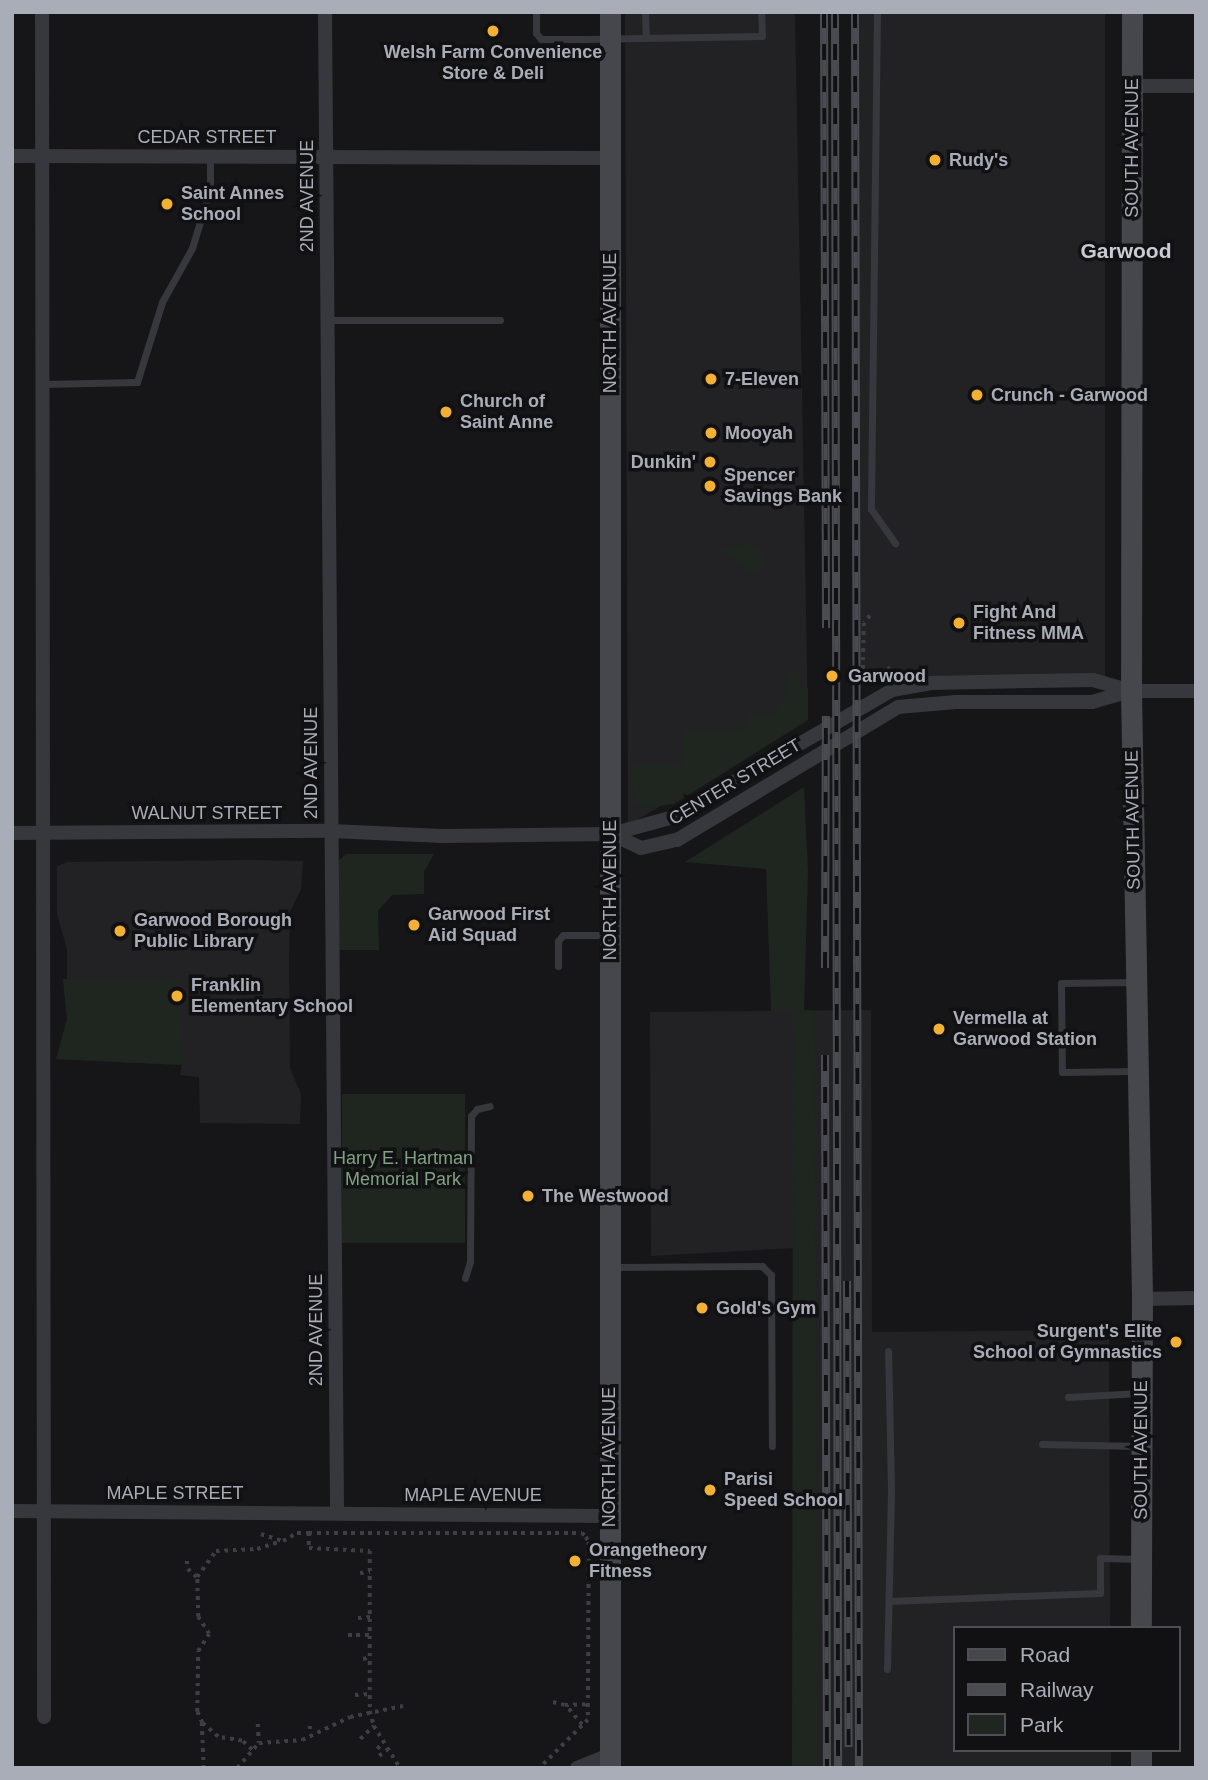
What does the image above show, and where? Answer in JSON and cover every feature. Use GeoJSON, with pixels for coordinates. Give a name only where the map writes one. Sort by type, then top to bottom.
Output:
{"type":"FeatureCollection","features":[{"type":"Feature","properties":{"kind":"main road","name":"NORTH AVENUE"},"geometry":{"type":"LineString","coordinates":[[610,12],[610,1761]]}},
{"type":"Feature","properties":{"kind":"main road","name":"SOUTH AVENUE"},"geometry":{"type":"LineString","coordinates":[[1132,12],[1131,691],[1142,1299],[1141,1626]]}},
{"type":"Feature","properties":{"kind":"street"},"geometry":{"type":"LineString","coordinates":[[42,12],[44,1717]]}},
{"type":"Feature","properties":{"kind":"street","name":"2ND AVENUE"},"geometry":{"type":"LineString","coordinates":[[325,12],[337,1513]]}},
{"type":"Feature","properties":{"kind":"street"},"geometry":{"type":"LineString","coordinates":[[1132,86],[1196,86]]}},
{"type":"Feature","properties":{"kind":"street","name":"CEDAR STREET"},"geometry":{"type":"LineString","coordinates":[[12,156],[611,158]]}},
{"type":"Feature","properties":{"kind":"street","name":"CENTER STREET"},"geometry":{"type":"LineString","coordinates":[[611,834],[674,817],[892,690],[951,682],[1093,680],[1131,691]]}},
{"type":"Feature","properties":{"kind":"street","name":"CENTER STREET"},"geometry":{"type":"LineString","coordinates":[[611,834],[641,848],[677,840],[898,707],[956,702],[1092,702],[1131,691],[1196,691]]}},
{"type":"Feature","properties":{"kind":"street","name":"WALNUT STREET"},"geometry":{"type":"LineString","coordinates":[[12,833],[331,831],[442,836],[611,834]]}},
{"type":"Feature","properties":{"kind":"street"},"geometry":{"type":"LineString","coordinates":[[1142,1299],[1196,1298]]}},
{"type":"Feature","properties":{"kind":"street","name":"MAPLE STREET"},"geometry":{"type":"LineString","coordinates":[[12,1511],[337,1513]]}},
{"type":"Feature","properties":{"kind":"street","name":"MAPLE AVENUE"},"geometry":{"type":"LineString","coordinates":[[337,1513],[609,1516]]}},
{"type":"Feature","properties":{"kind":"street"},"geometry":{"type":"LineString","coordinates":[[577,1768],[610,1761]]}},
{"type":"Feature","properties":{"kind":"lane"},"geometry":{"type":"LineString","coordinates":[[536,12],[536,33],[541,39],[585,40],[611,37],[762,36],[761,12]]}},
{"type":"Feature","properties":{"kind":"lane"},"geometry":{"type":"LineString","coordinates":[[645,12],[646,37]]}},
{"type":"Feature","properties":{"kind":"lane"},"geometry":{"type":"LineString","coordinates":[[877,12],[871,509],[895,543]]}},
{"type":"Feature","properties":{"kind":"lane"},"geometry":{"type":"LineString","coordinates":[[42,384],[137,382],[162,302],[192,248],[211,189],[210,156]]}},
{"type":"Feature","properties":{"kind":"lane"},"geometry":{"type":"LineString","coordinates":[[327,320],[500,320]]}},
{"type":"Feature","properties":{"kind":"lane"},"geometry":{"type":"LineString","coordinates":[[558,966],[559,939],[563,934],[610,935]]}},
{"type":"Feature","properties":{"kind":"lane"},"geometry":{"type":"LineString","coordinates":[[1136,982],[1061,983],[1062,1072],[1137,1071]]}},
{"type":"Feature","properties":{"kind":"lane"},"geometry":{"type":"LineString","coordinates":[[465,1278],[470,1262],[471,1116],[477,1109],[490,1106]]}},
{"type":"Feature","properties":{"kind":"lane"},"geometry":{"type":"LineString","coordinates":[[609,1267],[762,1266],[771,1275],[772,1446]]}},
{"type":"Feature","properties":{"kind":"lane"},"geometry":{"type":"LineString","coordinates":[[887,1669],[888,1351]]}},
{"type":"Feature","properties":{"kind":"lane"},"geometry":{"type":"LineString","coordinates":[[1068,1397],[1140,1393]]}},
{"type":"Feature","properties":{"kind":"lane"},"geometry":{"type":"LineString","coordinates":[[1042,1444],[1140,1446]]}},
{"type":"Feature","properties":{"kind":"lane"},"geometry":{"type":"LineString","coordinates":[[889,1601],[1100,1593],[1100,1558],[1141,1559]]}},
{"type":"Feature","properties":{"kind":"path"},"geometry":{"type":"LineString","coordinates":[[870,616],[864,623],[863,677],[891,668]]}},
{"type":"Feature","properties":{"kind":"path"},"geometry":{"type":"LineString","coordinates":[[204,1768],[202,1723],[197,1712],[198,1651],[209,1634],[198,1617],[197,1577],[216,1551],[257,1552],[296,1533],[582,1533],[589,1542],[588,1720],[540,1768]]}},
{"type":"Feature","properties":{"kind":"path"},"geometry":{"type":"LineString","coordinates":[[309,1533],[309,1550],[370,1551],[370,1711],[374,1726],[382,1735],[383,1743],[396,1766]]}},
{"type":"Feature","properties":{"kind":"path"},"geometry":{"type":"LineString","coordinates":[[261,1534],[283,1541]]}},
{"type":"Feature","properties":{"kind":"path"},"geometry":{"type":"LineString","coordinates":[[187,1561],[188,1569],[197,1577]]}},
{"type":"Feature","properties":{"kind":"path"},"geometry":{"type":"LineString","coordinates":[[359,1573],[370,1572]]}},
{"type":"Feature","properties":{"kind":"path"},"geometry":{"type":"LineString","coordinates":[[358,1618],[371,1617]]}},
{"type":"Feature","properties":{"kind":"path"},"geometry":{"type":"LineString","coordinates":[[348,1635],[369,1635]]}},
{"type":"Feature","properties":{"kind":"path"},"geometry":{"type":"LineString","coordinates":[[363,1659],[370,1657]]}},
{"type":"Feature","properties":{"kind":"path"},"geometry":{"type":"LineString","coordinates":[[355,1695],[370,1695]]}},
{"type":"Feature","properties":{"kind":"path"},"geometry":{"type":"LineString","coordinates":[[553,1702],[565,1705],[588,1704]]}},
{"type":"Feature","properties":{"kind":"path"},"geometry":{"type":"LineString","coordinates":[[565,1705],[583,1726]]}},
{"type":"Feature","properties":{"kind":"path"},"geometry":{"type":"LineString","coordinates":[[259,1742],[302,1740],[370,1711],[402,1706]]}},
{"type":"Feature","properties":{"kind":"path"},"geometry":{"type":"LineString","coordinates":[[202,1723],[218,1737],[242,1741],[252,1750]]}},
{"type":"Feature","properties":{"kind":"path"},"geometry":{"type":"LineString","coordinates":[[237,1768],[259,1742],[258,1724]]}},
{"type":"Feature","properties":{"kind":"path"},"geometry":{"type":"LineString","coordinates":[[310,1726],[311,1734]]}},
{"type":"Feature","properties":{"kind":"path"},"geometry":{"type":"LineString","coordinates":[[359,1739],[374,1726]]}},
{"type":"Feature","properties":{"kind":"path"},"geometry":{"type":"LineString","coordinates":[[302,1740],[304,1746]]}},
{"type":"Feature","properties":{"kind":"path"},"geometry":{"type":"LineString","coordinates":[[377,1749],[383,1743]]}},
{"type":"Feature","properties":{"kind":"path"},"geometry":{"type":"LineString","coordinates":[[379,1756],[387,1750]]}},
{"type":"Feature","properties":{"kind":"shaded area"},"geometry":{"type":"Polygon","coordinates":[[[625,12],[795,12],[808,720],[628,825],[625,12]]]}},
{"type":"Feature","properties":{"kind":"shaded area"},"geometry":{"type":"Polygon","coordinates":[[[853,12],[1105,12],[1105,678],[853,678],[853,12]]]}},
{"type":"Feature","properties":{"kind":"shaded area","name":"Franklin Elementary School"},"geometry":{"type":"Polygon","coordinates":[[[303,861],[301,889],[290,912],[289,960],[290,1068],[301,1094],[300,1124],[200,1123],[199,1077],[180,1075],[182,1065],[56,1059],[67,1020],[67,949],[57,915],[57,866],[67,862],[303,861]]]}},
{"type":"Feature","properties":{"kind":"shaded area"},"geometry":{"type":"Polygon","coordinates":[[[871,1010],[872,1332],[1109,1330],[1110,1626],[953,1626],[953,1752],[1111,1752],[1111,1768],[817,1768],[813,1247],[651,1256],[650,1012],[871,1010]]]}},
{"type":"Feature","properties":{"kind":"green space"},"geometry":{"type":"Polygon","coordinates":[[[751,545],[761,551],[765,564],[762,569],[749,572],[719,549],[751,545]]]}},
{"type":"Feature","properties":{"kind":"green space"},"geometry":{"type":"Polygon","coordinates":[[[786,673],[800,673],[800,688],[808,688],[808,720],[674,804],[644,808],[634,803],[631,765],[683,765],[684,730],[747,729],[748,713],[770,715],[786,698],[786,673]]]}},
{"type":"Feature","properties":{"kind":"green space"},"geometry":{"type":"Polygon","coordinates":[[[804,787],[808,872],[804,1010],[815,1011],[818,1768],[792,1768],[793,1011],[771,1011],[766,869],[685,862],[804,787]]]}},
{"type":"Feature","properties":{"kind":"green space"},"geometry":{"type":"Polygon","coordinates":[[[346,854],[434,854],[424,872],[424,894],[392,895],[378,911],[379,950],[337,950],[339,860],[346,854]]]}},
{"type":"Feature","properties":{"kind":"green space"},"geometry":{"type":"Polygon","coordinates":[[[63,979],[179,979],[183,1065],[56,1059],[67,1020],[63,979]]]}},
{"type":"Feature","properties":{"kind":"green space","name":"Harry E. Hartman Memorial Park"},"geometry":{"type":"Polygon","coordinates":[[[342,1094],[465,1094],[465,1243],[342,1243],[342,1094]]]}},
{"type":"Feature","properties":{"kind":"railway"},"geometry":{"type":"LineString","coordinates":[[824,12],[826,628]]}},
{"type":"Feature","properties":{"kind":"railway"},"geometry":{"type":"LineString","coordinates":[[835,12],[838,1768]]}},
{"type":"Feature","properties":{"kind":"railway"},"geometry":{"type":"LineString","coordinates":[[855,12],[859,1768]]}},
{"type":"Feature","properties":{"kind":"railway"},"geometry":{"type":"LineString","coordinates":[[825,968],[826,716]]}},
{"type":"Feature","properties":{"kind":"railway"},"geometry":{"type":"LineString","coordinates":[[825,1055],[827,1768]]}},
{"type":"Feature","properties":{"kind":"railway"},"geometry":{"type":"LineString","coordinates":[[847,1281],[849,1747]]}},
{"type":"Feature","properties":{"kind":"place","name":"Welsh Farm Convenience Store & Deli"},"geometry":{"type":"Point","coordinates":[493,31]}},
{"type":"Feature","properties":{"kind":"place","name":"Rudy's"},"geometry":{"type":"Point","coordinates":[935,160]}},
{"type":"Feature","properties":{"kind":"place","name":"Saint Annes School"},"geometry":{"type":"Point","coordinates":[167,204]}},
{"type":"Feature","properties":{"kind":"place","name":"7-Eleven"},"geometry":{"type":"Point","coordinates":[711,379]}},
{"type":"Feature","properties":{"kind":"place","name":"Crunch - Garwood"},"geometry":{"type":"Point","coordinates":[977,395]}},
{"type":"Feature","properties":{"kind":"place","name":"Church of Saint Anne"},"geometry":{"type":"Point","coordinates":[446,412]}},
{"type":"Feature","properties":{"kind":"place","name":"Mooyah"},"geometry":{"type":"Point","coordinates":[711,433]}},
{"type":"Feature","properties":{"kind":"place","name":"Dunkin'"},"geometry":{"type":"Point","coordinates":[710,462]}},
{"type":"Feature","properties":{"kind":"place","name":"Spencer Savings Bank"},"geometry":{"type":"Point","coordinates":[710,486]}},
{"type":"Feature","properties":{"kind":"place","name":"Fight And Fitness MMA"},"geometry":{"type":"Point","coordinates":[959,623]}},
{"type":"Feature","properties":{"kind":"place","name":"Garwood"},"geometry":{"type":"Point","coordinates":[832,676]}},
{"type":"Feature","properties":{"kind":"place","name":"Garwood First Aid Squad"},"geometry":{"type":"Point","coordinates":[414,925]}},
{"type":"Feature","properties":{"kind":"place","name":"Garwood Borough Public Library"},"geometry":{"type":"Point","coordinates":[120,931]}},
{"type":"Feature","properties":{"kind":"place","name":"Franklin Elementary School"},"geometry":{"type":"Point","coordinates":[177,996]}},
{"type":"Feature","properties":{"kind":"place","name":"Vermella at Garwood Station"},"geometry":{"type":"Point","coordinates":[939,1029]}},
{"type":"Feature","properties":{"kind":"place","name":"The Westwood"},"geometry":{"type":"Point","coordinates":[528,1196]}},
{"type":"Feature","properties":{"kind":"place","name":"Gold's Gym"},"geometry":{"type":"Point","coordinates":[702,1308]}},
{"type":"Feature","properties":{"kind":"place","name":"Surgent's Elite School of Gymnastics"},"geometry":{"type":"Point","coordinates":[1176,1342]}},
{"type":"Feature","properties":{"kind":"place","name":"Parisi Speed School"},"geometry":{"type":"Point","coordinates":[710,1490]}},
{"type":"Feature","properties":{"kind":"place","name":"Orangetheory Fitness"},"geometry":{"type":"Point","coordinates":[575,1561]}},
{"type":"Feature","properties":{"kind":"district","name":"Garwood"},"geometry":{"type":"Point","coordinates":[1126,251]}}]}
